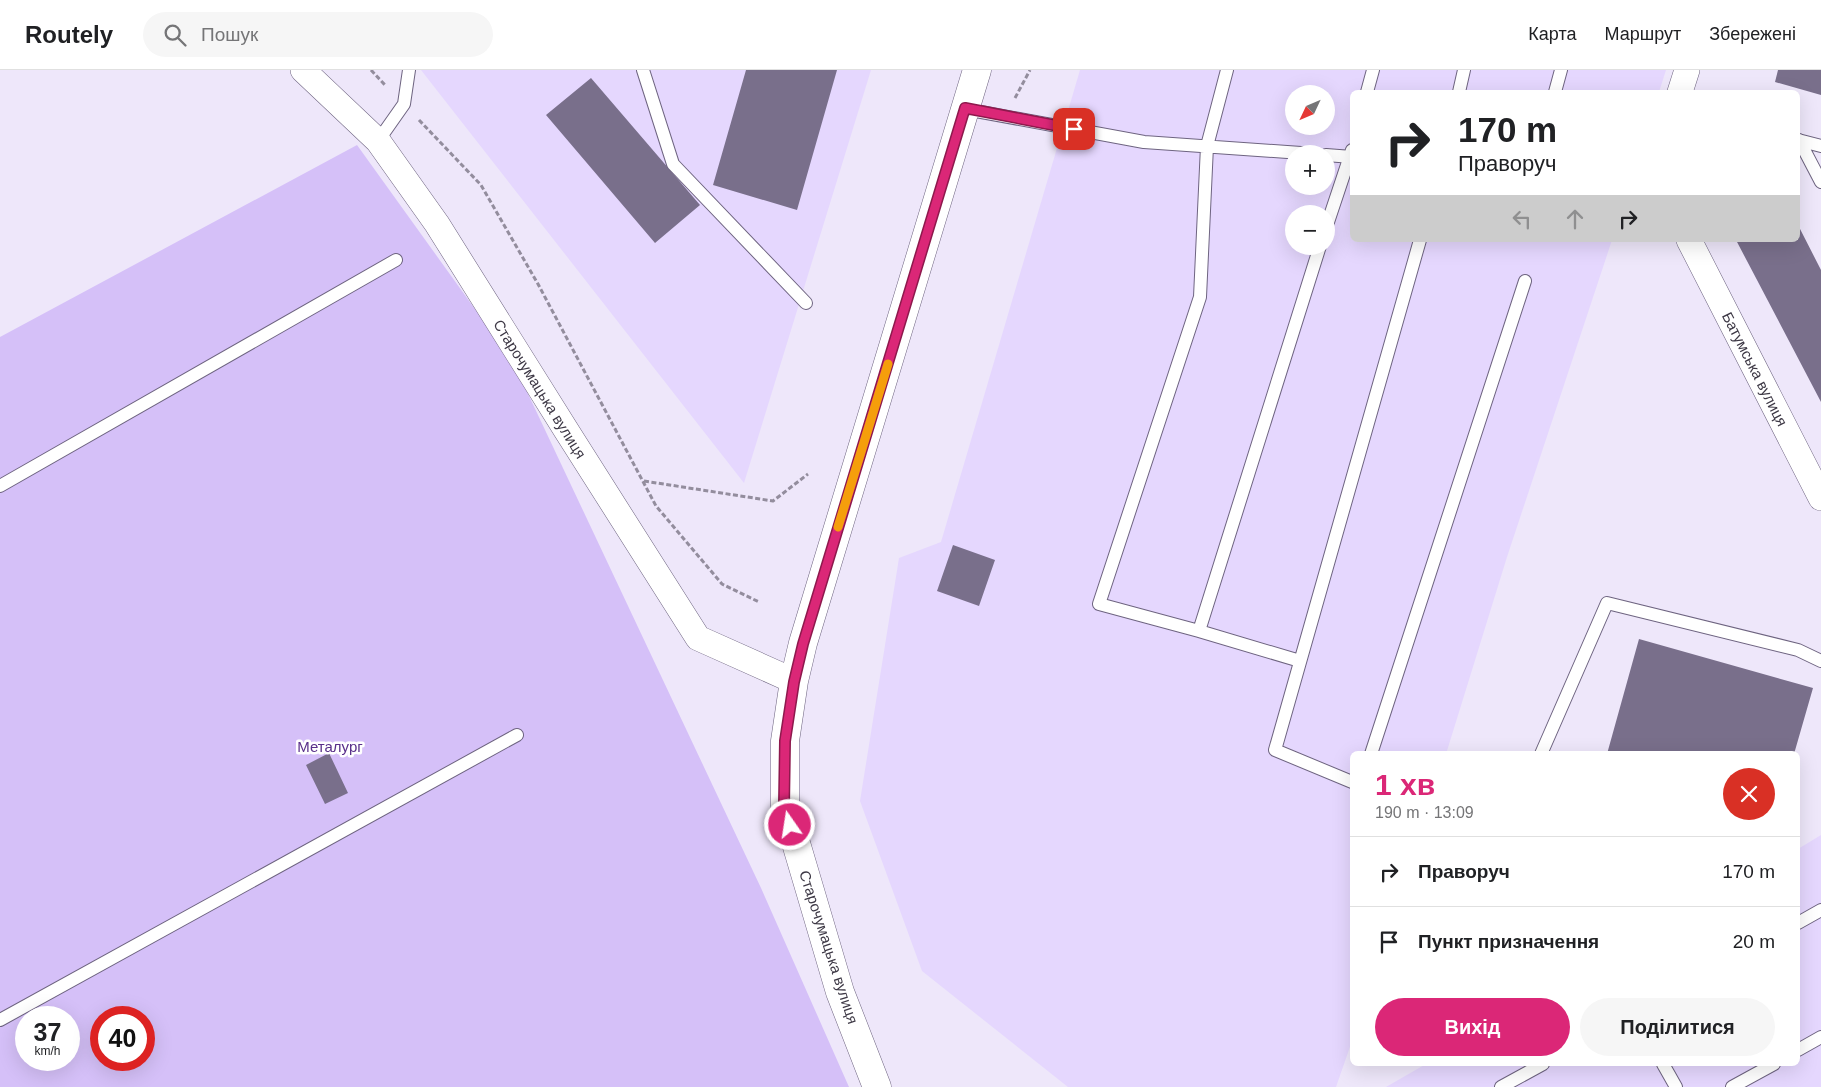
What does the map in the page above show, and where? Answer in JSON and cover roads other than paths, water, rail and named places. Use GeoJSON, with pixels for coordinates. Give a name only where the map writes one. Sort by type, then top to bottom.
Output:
{"type":"FeatureCollection","features":[{"type":"Feature","properties":{"kind":"street","name":"Старочумацька вулиця"},"geometry":{"type":"LineString","coordinates":[[303,70],[378,141],[438,224],[698,638],[794,682]]}},
{"type":"Feature","properties":{"kind":"street","name":"Старочумацька вулиця"},"geometry":{"type":"LineString","coordinates":[[877,1087],[840,992],[784,806],[785,741],[794,682],[803,644],[977,70]]}},
{"type":"Feature","properties":{"kind":"street"},"geometry":{"type":"LineString","coordinates":[[1681,90],[1687,70]]}},
{"type":"Feature","properties":{"kind":"street","name":"Батумська вулиця"},"geometry":{"type":"LineString","coordinates":[[1690,242],[1821,498]]}},
{"type":"Feature","properties":{"kind":"lane"},"geometry":{"type":"LineString","coordinates":[[378,141],[404,104],[409,70]]}},
{"type":"Feature","properties":{"kind":"lane"},"geometry":{"type":"LineString","coordinates":[[643,70],[673,164],[806,303]]}},
{"type":"Feature","properties":{"kind":"lane"},"geometry":{"type":"LineString","coordinates":[[1227,70],[1207,146],[1200,297],[1099,604],[1300,661]]}},
{"type":"Feature","properties":{"kind":"lane"},"geometry":{"type":"LineString","coordinates":[[1368,90],[1373,70]]}},
{"type":"Feature","properties":{"kind":"lane"},"geometry":{"type":"LineString","coordinates":[[1459,90],[1464,70]]}},
{"type":"Feature","properties":{"kind":"lane"},"geometry":{"type":"LineString","coordinates":[[1556,90],[1561,70]]}},
{"type":"Feature","properties":{"kind":"lane"},"geometry":{"type":"LineString","coordinates":[[965,108],[1144,142],[1285,152]]}},
{"type":"Feature","properties":{"kind":"lane"},"geometry":{"type":"LineString","coordinates":[[1800,141],[1821,146]]}},
{"type":"Feature","properties":{"kind":"lane"},"geometry":{"type":"LineString","coordinates":[[1800,144],[1821,182]]}},
{"type":"Feature","properties":{"kind":"lane"},"geometry":{"type":"LineString","coordinates":[[1335,154],[1350,154]]}},
{"type":"Feature","properties":{"kind":"lane"},"geometry":{"type":"LineString","coordinates":[[1334,205],[1350,160]]}},
{"type":"Feature","properties":{"kind":"lane"},"geometry":{"type":"LineString","coordinates":[[1350,781],[1275,750],[1419,242]]}},
{"type":"Feature","properties":{"kind":"lane"},"geometry":{"type":"LineString","coordinates":[[1199,631],[1317,255]]}},
{"type":"Feature","properties":{"kind":"lane"},"geometry":{"type":"LineString","coordinates":[[0,486],[396,260]]}},
{"type":"Feature","properties":{"kind":"lane"},"geometry":{"type":"LineString","coordinates":[[1372,751],[1525,281]]}},
{"type":"Feature","properties":{"kind":"lane"},"geometry":{"type":"LineString","coordinates":[[1543,751],[1607,603],[1798,650],[1821,661]]}},
{"type":"Feature","properties":{"kind":"lane"},"geometry":{"type":"LineString","coordinates":[[0,1020],[517,735]]}},
{"type":"Feature","properties":{"kind":"lane"},"geometry":{"type":"LineString","coordinates":[[1800,922],[1821,910]]}},
{"type":"Feature","properties":{"kind":"lane"},"geometry":{"type":"LineString","coordinates":[[1800,1049],[1821,1037]]}},
{"type":"Feature","properties":{"kind":"lane"},"geometry":{"type":"LineString","coordinates":[[1501,1087],[1539,1066]]}},
{"type":"Feature","properties":{"kind":"lane"},"geometry":{"type":"LineString","coordinates":[[1664,1066],[1676,1087]]}},
{"type":"Feature","properties":{"kind":"lane"},"geometry":{"type":"LineString","coordinates":[[1732,1087],[1770,1066]]}},
{"type":"Feature","properties":{"kind":"park label","name":"Металург"},"geometry":{"type":"Point","coordinates":[330,746]}}]}
